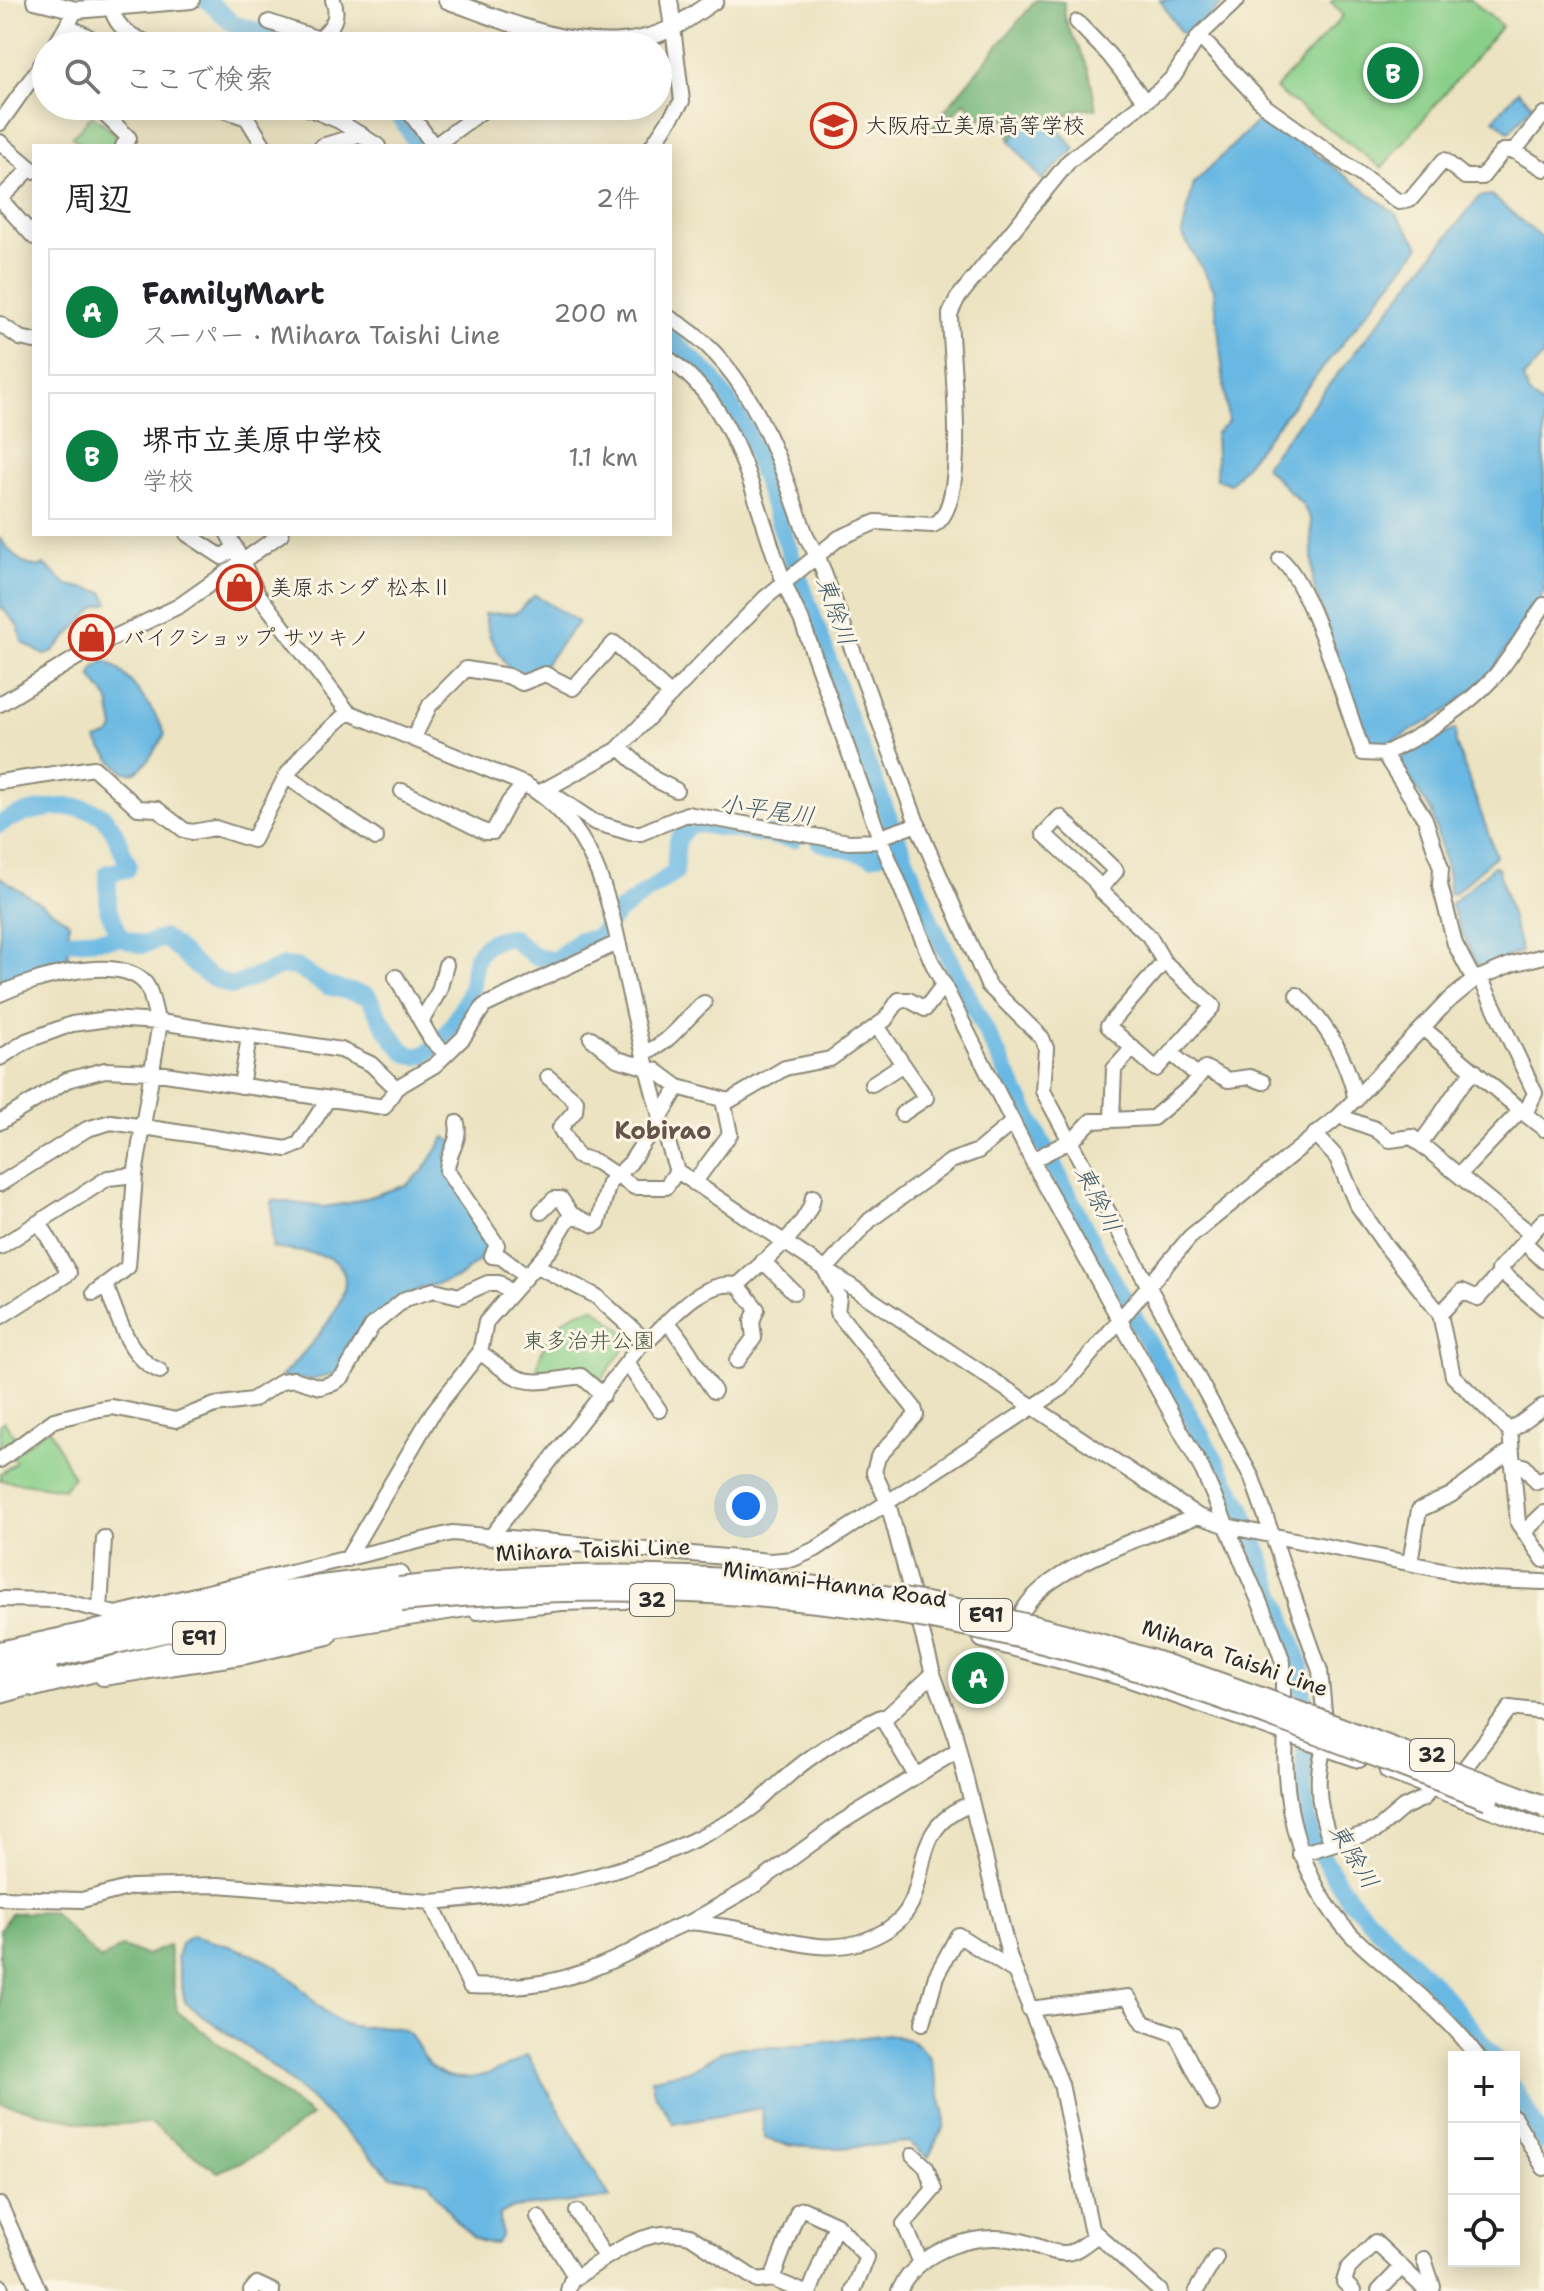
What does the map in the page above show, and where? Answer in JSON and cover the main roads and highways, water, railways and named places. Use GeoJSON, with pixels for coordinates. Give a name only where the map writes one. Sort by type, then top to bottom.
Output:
{"type":"FeatureCollection","features":[{"type":"Feature","properties":{"kind":"highway"},"geometry":{"type":"LineString","coordinates":[[0,1652],[310,1585],[479,1572],[671,1574]]}},
{"type":"Feature","properties":{"kind":"highway","name":"Mimami-Hanna Road"},"geometry":{"type":"LineString","coordinates":[[0,1669],[236,1616],[385,1590],[535,1575],[671,1574],[761,1580],[883,1596],[1047,1629],[1218,1682],[1544,1806]]}},
{"type":"Feature","properties":{"kind":"highway"},"geometry":{"type":"LineString","coordinates":[[34,1686],[168,1653],[498,1601],[626,1588]]}},
{"type":"Feature","properties":{"kind":"highway","name":"Mimami-Hanna Road"},"geometry":{"type":"LineString","coordinates":[[0,1684],[240,1629],[401,1601],[506,1591],[626,1588],[779,1596],[880,1610],[1043,1643],[1210,1695],[1544,1820]]}},
{"type":"Feature","properties":{"kind":"main road"},"geometry":{"type":"LineString","coordinates":[[35,0],[112,9],[191,0]]}},
{"type":"Feature","properties":{"kind":"main road"},"geometry":{"type":"LineString","coordinates":[[447,0],[541,32]]}},
{"type":"Feature","properties":{"kind":"main road"},"geometry":{"type":"LineString","coordinates":[[669,0],[673,28]]}},
{"type":"Feature","properties":{"kind":"main road"},"geometry":{"type":"LineString","coordinates":[[660,32],[673,28],[715,0]]}},
{"type":"Feature","properties":{"kind":"main road","name":"Mihara Taishi Line"},"geometry":{"type":"LineString","coordinates":[[0,1661],[230,1608],[378,1583],[551,1572],[675,1569],[806,1577],[913,1593],[1021,1615],[1137,1648],[1322,1710],[1544,1799]]}},
{"type":"Feature","properties":{"kind":"main road","name":"32"},"geometry":{"type":"LineString","coordinates":[[0,1695],[34,1686],[194,1664],[404,1623],[562,1602],[669,1599],[772,1605],[921,1626],[1127,1678],[1544,1829]]}},
{"type":"Feature","properties":{"kind":"water"},"geometry":{"type":"Polygon","coordinates":[[[1160,0],[1226,0],[1191,34],[1181,33],[1160,0]]]}},
{"type":"Feature","properties":{"kind":"water"},"geometry":{"type":"Polygon","coordinates":[[[1518,91],[1533,105],[1509,132],[1494,119],[1518,91]]]}},
{"type":"Feature","properties":{"kind":"water"},"geometry":{"type":"Polygon","coordinates":[[[1264,115],[1395,213],[1420,246],[1230,484],[1217,479],[1215,434],[1228,422],[1214,289],[1182,234],[1194,183],[1264,115]]]}},
{"type":"Feature","properties":{"kind":"water"},"geometry":{"type":"Polygon","coordinates":[[[1037,117],[1056,126],[1075,149],[1042,180],[1010,141],[1027,121],[1037,117]]]}},
{"type":"Feature","properties":{"kind":"water"},"geometry":{"type":"Polygon","coordinates":[[[1491,195],[1544,240],[1544,355],[1523,378],[1529,394],[1544,407],[1544,592],[1488,677],[1448,710],[1388,744],[1372,745],[1364,737],[1313,583],[1311,520],[1302,504],[1264,466],[1479,197],[1491,195]]]}},
{"type":"Feature","properties":{"kind":"water"},"geometry":{"type":"Polygon","coordinates":[[[0,539],[25,563],[45,565],[67,585],[103,592],[109,603],[96,607],[51,653],[44,655],[22,642],[18,625],[0,606],[0,539]]]}},
{"type":"Feature","properties":{"kind":"water"},"geometry":{"type":"Polygon","coordinates":[[[535,595],[578,622],[541,669],[525,679],[512,674],[490,637],[484,614],[516,613],[535,595]]]}},
{"type":"Feature","properties":{"kind":"water"},"geometry":{"type":"Polygon","coordinates":[[[104,661],[130,681],[165,734],[146,762],[132,773],[117,766],[96,740],[110,735],[114,729],[109,701],[91,676],[94,668],[104,661]]]}},
{"type":"Feature","properties":{"kind":"water"},"geometry":{"type":"Polygon","coordinates":[[[1455,729],[1456,744],[1496,855],[1455,893],[1449,894],[1448,877],[1432,813],[1400,763],[1405,755],[1455,729]]]}},
{"type":"Feature","properties":{"kind":"water"},"geometry":{"type":"Polygon","coordinates":[[[1494,866],[1498,868],[1521,952],[1483,966],[1476,964],[1450,905],[1494,866]]]}},
{"type":"Feature","properties":{"kind":"water"},"geometry":{"type":"Polygon","coordinates":[[[0,877],[69,922],[68,959],[0,983],[0,877]]]}},
{"type":"Feature","properties":{"kind":"water"},"geometry":{"type":"Polygon","coordinates":[[[445,1137],[454,1142],[446,1156],[495,1247],[458,1278],[419,1289],[364,1329],[337,1373],[312,1380],[281,1377],[331,1317],[341,1299],[345,1282],[341,1267],[327,1257],[272,1248],[272,1200],[323,1207],[350,1203],[406,1185],[424,1170],[445,1137]]]}},
{"type":"Feature","properties":{"kind":"water"},"geometry":{"type":"Polygon","coordinates":[[[191,1936],[242,1950],[265,1960],[342,2023],[402,2030],[412,2037],[430,2065],[441,2073],[453,2077],[479,2076],[527,2055],[610,2198],[513,2208],[500,2214],[501,2237],[496,2244],[474,2237],[456,2222],[428,2181],[391,2176],[262,2058],[185,2003],[177,1959],[181,1943],[191,1936]]]}},
{"type":"Feature","properties":{"kind":"water"},"geometry":{"type":"Polygon","coordinates":[[[888,2034],[913,2041],[930,2058],[945,2115],[944,2128],[928,2158],[909,2142],[817,2148],[764,2138],[762,2108],[674,2124],[654,2092],[651,2079],[692,2069],[721,2052],[741,2047],[786,2047],[888,2034]]]}},
{"type":"Feature","properties":{"kind":"waterway","name":"東除川"},"geometry":{"type":"LineString","coordinates":[[207,0],[233,24],[260,32]]}},
{"type":"Feature","properties":{"kind":"waterway","name":"東除川"},"geometry":{"type":"LineString","coordinates":[[403,120],[417,144]]}},
{"type":"Feature","properties":{"kind":"waterway","name":"東除川"},"geometry":{"type":"LineString","coordinates":[[672,340],[710,375],[746,429],[850,721],[930,920],[1096,1250],[1242,1508],[1301,1666],[1306,1735],[1303,1790],[1311,1839],[1349,1899],[1441,1992],[1489,2051]]}},
{"type":"Feature","properties":{"kind":"waterway","name":"小平尾川"},"geometry":{"type":"LineString","coordinates":[[0,824],[37,810],[68,807],[95,812],[112,828],[128,864],[127,869],[108,873],[108,909],[121,938],[142,945],[164,938],[203,972],[233,986],[283,966],[296,967],[327,986],[368,996],[395,1041],[407,1053],[417,1056],[427,1053],[436,1045],[454,1022],[471,989],[476,959],[486,945],[500,938],[511,937],[534,956],[554,961],[580,940],[596,939],[618,912],[675,872],[679,838],[693,823],[794,839]]}},
{"type":"Feature","properties":{"kind":"waterway","name":"小平尾川"},"geometry":{"type":"LineString","coordinates":[[820,842],[871,856],[902,849]]}},
{"type":"Feature","properties":{"kind":"waterway"},"geometry":{"type":"LineString","coordinates":[[68,941],[121,938]]}},
{"type":"Feature","properties":{"kind":"waterway","name":"東除川"},"geometry":{"type":"LineString","coordinates":[[1520,2099],[1544,2142]]}},
{"type":"Feature","properties":{"kind":"place","name":"堺市立美原中学校"},"geometry":{"type":"Point","coordinates":[1393,73]}},
{"type":"Feature","properties":{"kind":"place","name":"大阪府立美原高等学校"},"geometry":{"type":"Point","coordinates":[834,125]}},
{"type":"Feature","properties":{"kind":"place","name":"美原ホンダ 松本Ⅱ"},"geometry":{"type":"Point","coordinates":[239,587]}},
{"type":"Feature","properties":{"kind":"place","name":"バイクショップ サツキノ"},"geometry":{"type":"Point","coordinates":[92,637]}},
{"type":"Feature","properties":{"kind":"place","name":"FamilyMart"},"geometry":{"type":"Point","coordinates":[978,1678]}},
{"type":"Feature","properties":{"kind":"district","name":"Kobirao"},"geometry":{"type":"Point","coordinates":[663,1131]}},
{"type":"Feature","properties":{"kind":"park label","name":"東多治井公園"},"geometry":{"type":"Point","coordinates":[589,1340]}}]}
